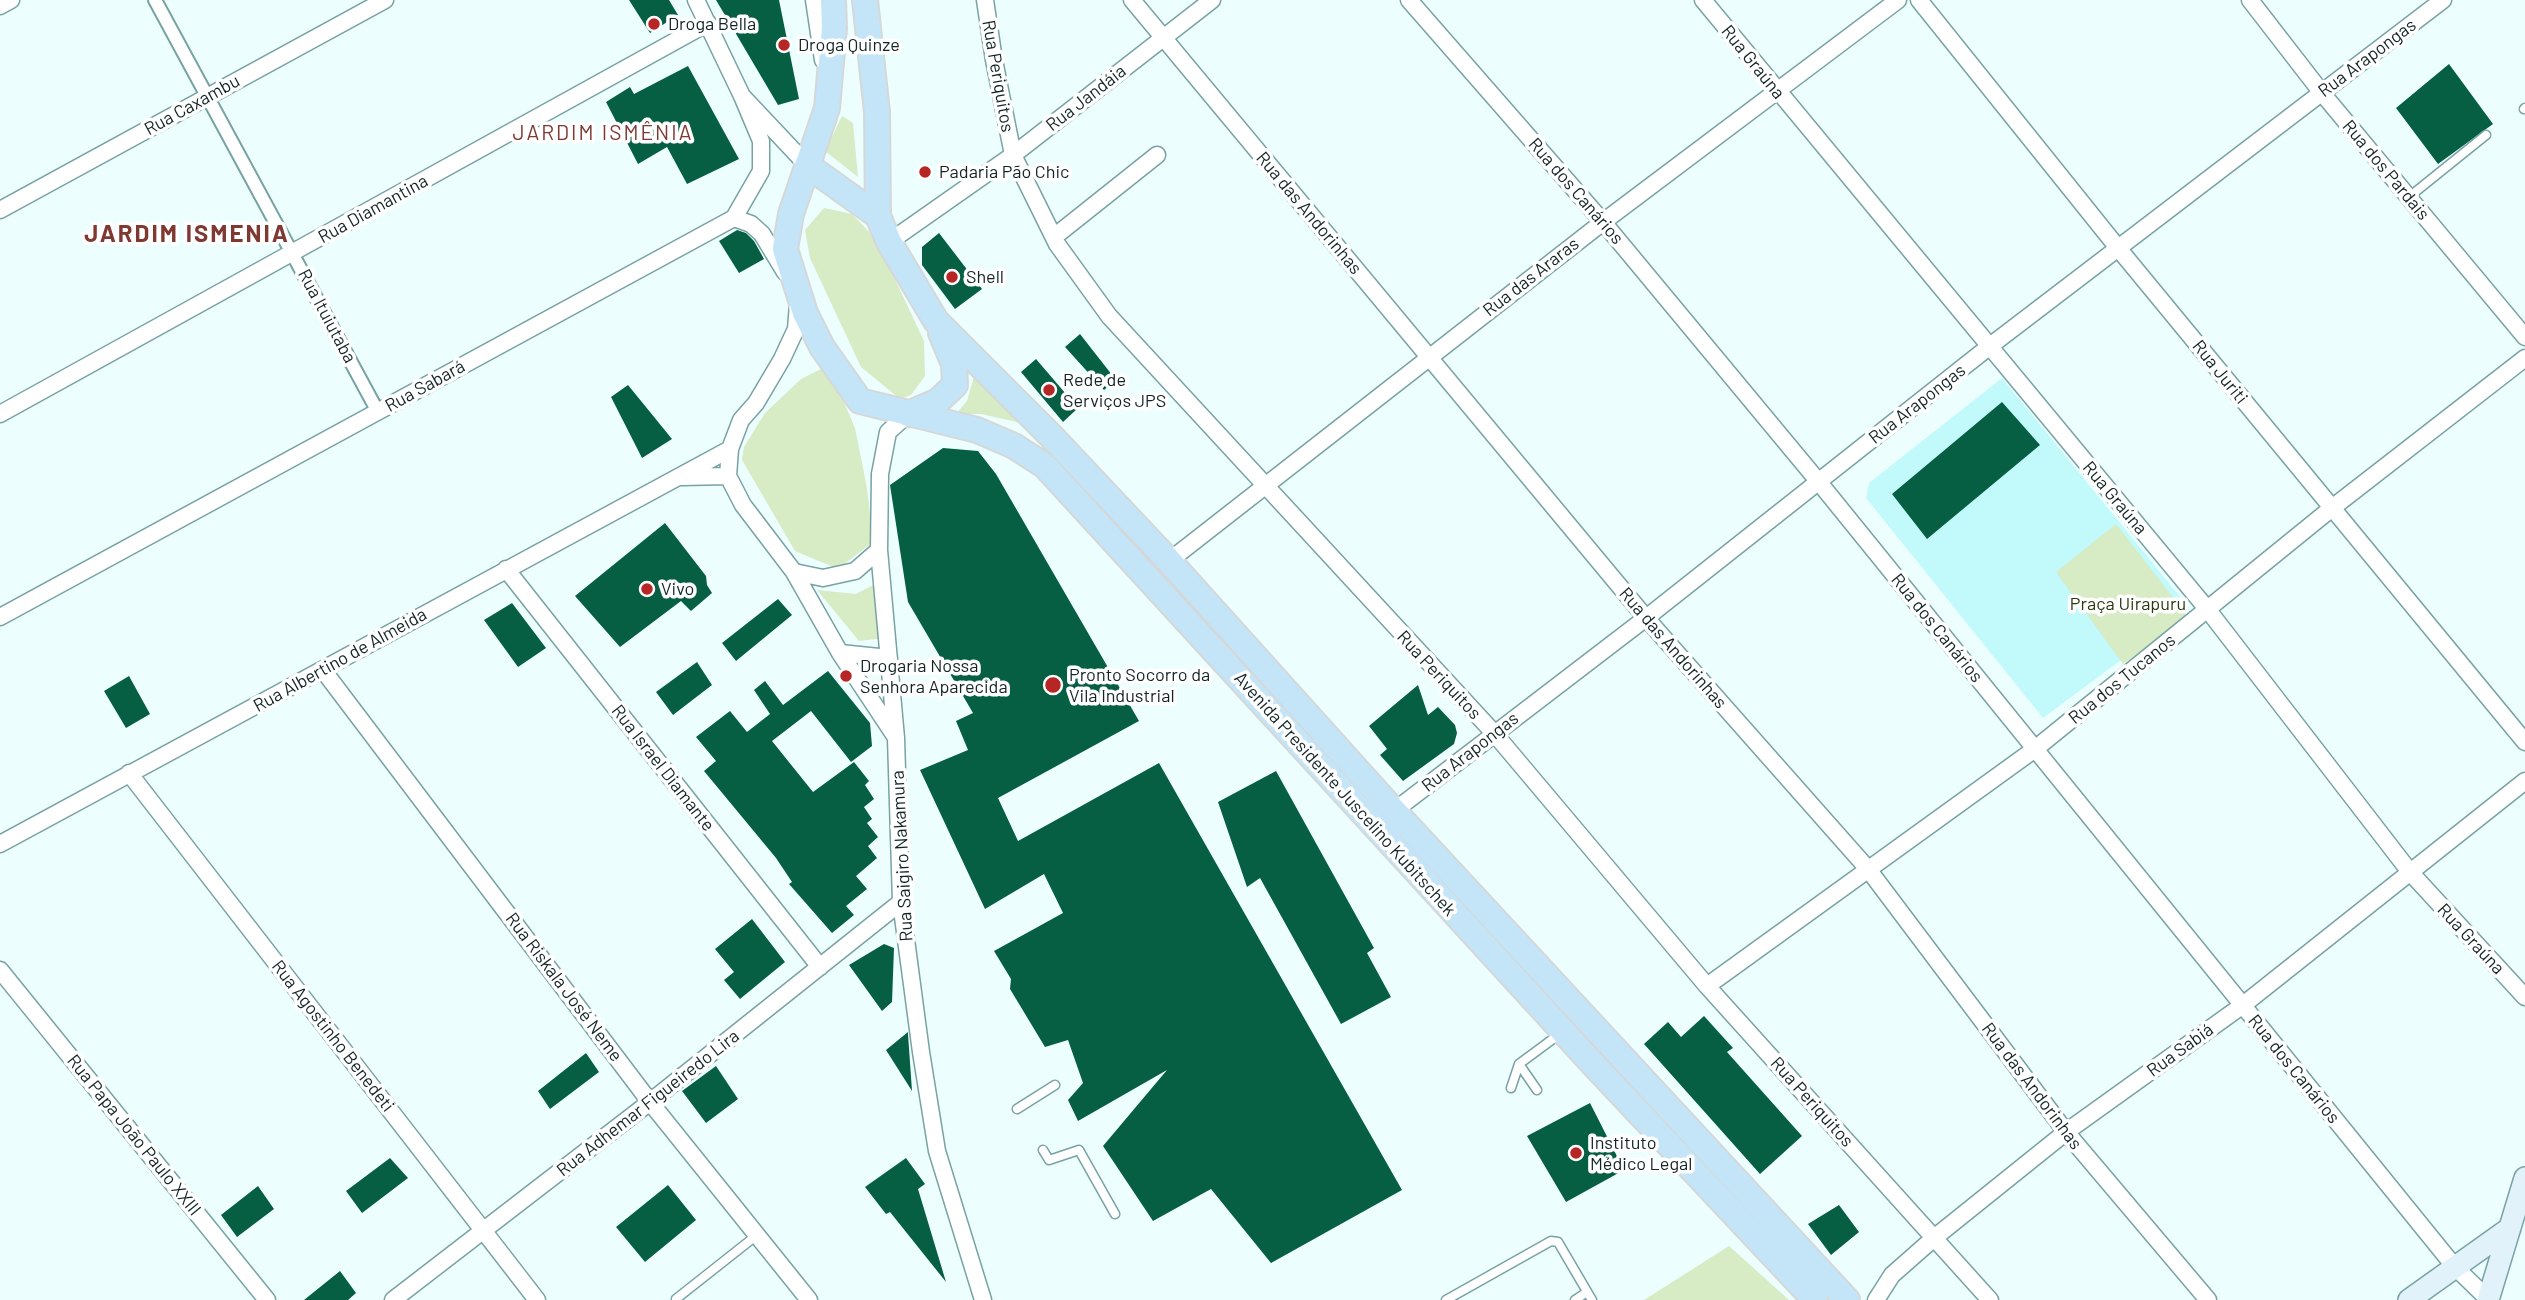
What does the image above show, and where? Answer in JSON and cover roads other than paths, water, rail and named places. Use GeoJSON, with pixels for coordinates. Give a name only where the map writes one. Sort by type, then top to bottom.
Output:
{"type":"FeatureCollection","features":[{"type":"Feature","properties":{"kind":"main road","name":"Avenida Presidente Juscelino Kubitschek"},"geometry":{"type":"LineString","coordinates":[[833,0],[834,28],[827,108],[791,214],[785,249],[799,295],[822,347],[860,401],[977,430],[1014,446],[1045,466],[1563,1031],[1815,1300]]}},
{"type":"Feature","properties":{"kind":"main road","name":"Avenida Presidente Juscelino Kubitschek"},"geometry":{"type":"LineString","coordinates":[[865,0],[877,112],[878,216],[936,321],[1055,440],[1169,561],[1394,811],[1847,1300]]}},
{"type":"Feature","properties":{"kind":"main road"},"geometry":{"type":"LineString","coordinates":[[807,165],[878,216]]}},
{"type":"Feature","properties":{"kind":"main road"},"geometry":{"type":"LineString","coordinates":[[908,414],[938,401],[955,385],[954,364],[936,321]]}},
{"type":"Feature","properties":{"kind":"main road"},"geometry":{"type":"LineString","coordinates":[[2488,1300],[2523,1191]]}},
{"type":"Feature","properties":{"kind":"main road"},"geometry":{"type":"LineString","coordinates":[[2409,1300],[2510,1228]]}},
{"type":"Feature","properties":{"kind":"street"},"geometry":{"type":"LineString","coordinates":[[0,6],[11,0]]}},
{"type":"Feature","properties":{"kind":"street","name":"Rua Ituiutaba"},"geometry":{"type":"LineString","coordinates":[[155,0],[378,412]]}},
{"type":"Feature","properties":{"kind":"street","name":"Rua Caxambu"},"geometry":{"type":"LineString","coordinates":[[0,210],[385,0]]}},
{"type":"Feature","properties":{"kind":"street"},"geometry":{"type":"LineString","coordinates":[[696,0],[761,141],[761,171],[734,218],[751,224],[762,234],[799,295],[796,329],[756,403],[741,420],[730,449],[729,476],[743,505],[794,572],[840,653],[896,738]]}},
{"type":"Feature","properties":{"kind":"street"},"geometry":{"type":"LineString","coordinates":[[814,0],[827,108]]}},
{"type":"Feature","properties":{"kind":"street","name":"Rua Periquitos"},"geometry":{"type":"LineString","coordinates":[[985,0],[1013,155],[1054,237],[1109,316],[1494,733],[1707,986],[1990,1300]]}},
{"type":"Feature","properties":{"kind":"street","name":"Rua das Andorinhas"},"geometry":{"type":"LineString","coordinates":[[1132,0],[1646,618],[1868,869],[2066,1132],[2208,1300]]}},
{"type":"Feature","properties":{"kind":"street","name":"Rua Jandáia"},"geometry":{"type":"LineString","coordinates":[[890,242],[1013,155],[1212,0]]}},
{"type":"Feature","properties":{"kind":"street","name":"Rua dos Canários"},"geometry":{"type":"LineString","coordinates":[[1409,0],[1603,222],[1818,481],[2454,1266],[2488,1300]]}},
{"type":"Feature","properties":{"kind":"street","name":"Rua Graúna"},"geometry":{"type":"LineString","coordinates":[[1703,0],[2208,610],[2410,872],[2525,997]]}},
{"type":"Feature","properties":{"kind":"street","name":"Rua das Araras"},"geometry":{"type":"LineString","coordinates":[[1169,561],[1603,222],[1898,0]]}},
{"type":"Feature","properties":{"kind":"street","name":"Rua Juriti"},"geometry":{"type":"LineString","coordinates":[[1919,0],[2118,248],[2525,742]]}},
{"type":"Feature","properties":{"kind":"street","name":"Rua dos Pardais"},"geometry":{"type":"LineString","coordinates":[[2250,0],[2322,93],[2525,337]]}},
{"type":"Feature","properties":{"kind":"street","name":"Rua Arapongas"},"geometry":{"type":"LineString","coordinates":[[1394,811],[1646,618],[1990,346],[2443,0]]}},
{"type":"Feature","properties":{"kind":"street","name":"Rua Diamantina"},"geometry":{"type":"LineString","coordinates":[[0,414],[708,23]]}},
{"type":"Feature","properties":{"kind":"street"},"geometry":{"type":"LineString","coordinates":[[742,96],[807,165]]}},
{"type":"Feature","properties":{"kind":"street"},"geometry":{"type":"LineString","coordinates":[[1054,237],[1157,155]]}},
{"type":"Feature","properties":{"kind":"street","name":"Rua Sabará"},"geometry":{"type":"LineString","coordinates":[[0,617],[734,218]]}},
{"type":"Feature","properties":{"kind":"street","name":"Rua dos Tucanos"},"geometry":{"type":"LineString","coordinates":[[1707,986],[2035,749],[2332,508],[2525,358]]}},
{"type":"Feature","properties":{"kind":"street","name":"Rua Saigiro Nakamura"},"geometry":{"type":"LineString","coordinates":[[908,414],[888,432],[880,474],[879,550],[896,738],[901,902],[937,1151],[983,1300]]}},
{"type":"Feature","properties":{"kind":"street","name":"Rua Albertino de Almeida"},"geometry":{"type":"LineString","coordinates":[[0,844],[730,449]]}},
{"type":"Feature","properties":{"kind":"street","name":"Rua Albertino de Almeida"},"geometry":{"type":"LineString","coordinates":[[680,477],[729,476]]}},
{"type":"Feature","properties":{"kind":"street"},"geometry":{"type":"LineString","coordinates":[[794,572],[823,578],[855,571],[879,550]]}},
{"type":"Feature","properties":{"kind":"street","name":"Rua Israel Diamante"},"geometry":{"type":"LineString","coordinates":[[506,569],[820,967]]}},
{"type":"Feature","properties":{"kind":"street"},"geometry":{"type":"LineString","coordinates":[[840,653],[889,658]]}},
{"type":"Feature","properties":{"kind":"street","name":"Rua Riskala José Neme"},"geometry":{"type":"LineString","coordinates":[[323,670],[650,1102],[810,1300]]}},
{"type":"Feature","properties":{"kind":"street","name":"Rua Agostinho Benedeti"},"geometry":{"type":"LineString","coordinates":[[129,773],[537,1300]]}},
{"type":"Feature","properties":{"kind":"street","name":"Rua Sabiá"},"geometry":{"type":"LineString","coordinates":[[1876,1300],[1892,1275],[2066,1132],[2243,1006],[2525,781]]}},
{"type":"Feature","properties":{"kind":"street","name":"Rua Adhemar Figueiredo Lira"},"geometry":{"type":"LineString","coordinates":[[393,1300],[650,1102],[901,902]]}},
{"type":"Feature","properties":{"kind":"street","name":"Rua Papa João Paulo XXIII"},"geometry":{"type":"LineString","coordinates":[[0,970],[267,1300]]}},
{"type":"Feature","properties":{"kind":"lane"},"geometry":{"type":"LineString","coordinates":[[2409,197],[2486,135]]}},
{"type":"Feature","properties":{"kind":"lane"},"geometry":{"type":"LineString","coordinates":[[1511,1088],[1518,1064],[1563,1031]]}},
{"type":"Feature","properties":{"kind":"lane"},"geometry":{"type":"LineString","coordinates":[[1518,1064],[1537,1090]]}},
{"type":"Feature","properties":{"kind":"lane"},"geometry":{"type":"LineString","coordinates":[[1017,1109],[1055,1085]]}},
{"type":"Feature","properties":{"kind":"lane"},"geometry":{"type":"LineString","coordinates":[[1043,1150],[1049,1160],[1079,1150],[1115,1213]]}},
{"type":"Feature","properties":{"kind":"lane"},"geometry":{"type":"LineString","coordinates":[[676,1299],[757,1235]]}},
{"type":"Feature","properties":{"kind":"lane"},"geometry":{"type":"LineString","coordinates":[[1446,1300],[1551,1241],[1559,1242],[1590,1296],[1575,1300]]}},
{"type":"Feature","properties":{"kind":"place","name":"Droga Bella"},"geometry":{"type":"Point","coordinates":[654,24]}},
{"type":"Feature","properties":{"kind":"place","name":"Droga Quinze"},"geometry":{"type":"Point","coordinates":[784,45]}},
{"type":"Feature","properties":{"kind":"place","name":"Padaria Pão Chic"},"geometry":{"type":"Point","coordinates":[925,172]}},
{"type":"Feature","properties":{"kind":"place","name":"Shell"},"geometry":{"type":"Point","coordinates":[952,277]}},
{"type":"Feature","properties":{"kind":"place","name":"Rede de Serviços JPS"},"geometry":{"type":"Point","coordinates":[1049,390]}},
{"type":"Feature","properties":{"kind":"place","name":"Vivo"},"geometry":{"type":"Point","coordinates":[647,589]}},
{"type":"Feature","properties":{"kind":"place","name":"Drogaria Nossa Senhora Aparecida"},"geometry":{"type":"Point","coordinates":[846,676]}},
{"type":"Feature","properties":{"kind":"place","name":"Pronto Socorro da Vila Industrial"},"geometry":{"type":"Point","coordinates":[1053,685]}},
{"type":"Feature","properties":{"kind":"place","name":"Instituto Médico Legal"},"geometry":{"type":"Point","coordinates":[1576,1153]}},
{"type":"Feature","properties":{"kind":"district","name":"JARDIM ISMÊNIA"},"geometry":{"type":"Point","coordinates":[603,133]}},
{"type":"Feature","properties":{"kind":"district","name":"JARDIM ISMENIA"},"geometry":{"type":"Point","coordinates":[187,234]}},
{"type":"Feature","properties":{"kind":"park label","name":"Praça Uirapuru"},"geometry":{"type":"Point","coordinates":[2128,604]}}]}
